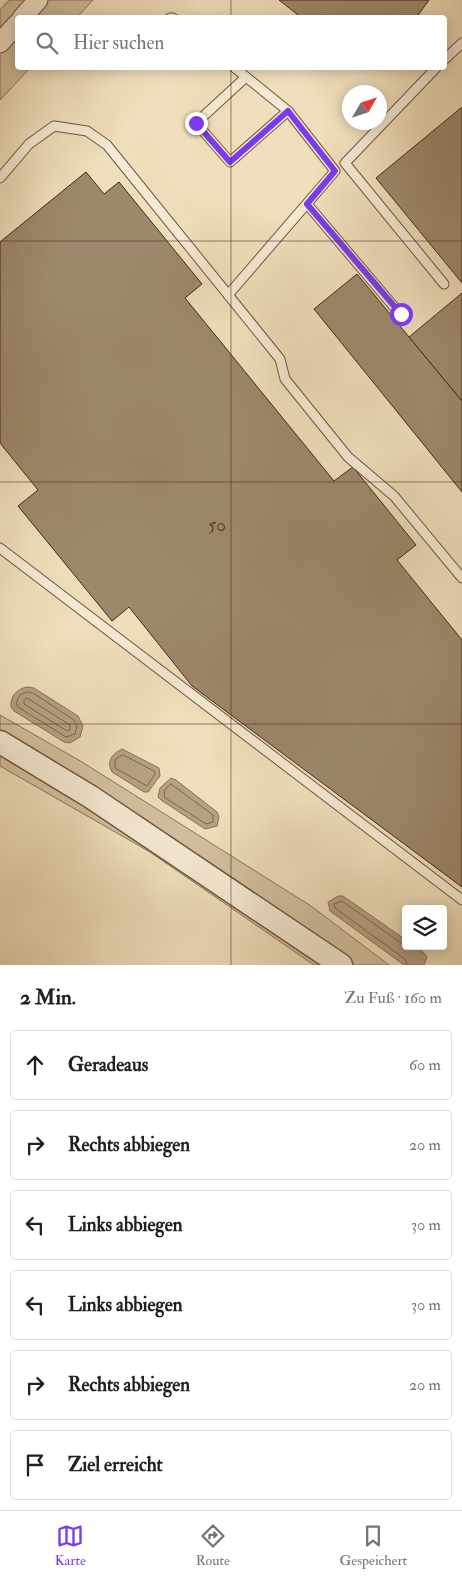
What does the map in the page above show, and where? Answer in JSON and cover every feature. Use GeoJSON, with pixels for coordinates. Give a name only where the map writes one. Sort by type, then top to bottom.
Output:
{"type":"FeatureCollection","features":[{"type":"Feature","properties":{"kind":"street"},"geometry":{"type":"LineString","coordinates":[[25,15],[38,0]]}},
{"type":"Feature","properties":{"kind":"street"},"geometry":{"type":"LineString","coordinates":[[0,43],[15,26]]}},
{"type":"Feature","properties":{"kind":"street"},"geometry":{"type":"LineString","coordinates":[[0,742],[99,802],[342,965]]}},
{"type":"Feature","properties":{"kind":"lane"},"geometry":{"type":"LineString","coordinates":[[447,57],[462,43]]}},
{"type":"Feature","properties":{"kind":"lane"},"geometry":{"type":"LineString","coordinates":[[237,70],[288,111],[335,171]]}},
{"type":"Feature","properties":{"kind":"lane"},"geometry":{"type":"LineString","coordinates":[[228,295],[335,171],[345,163],[434,70]]}},
{"type":"Feature","properties":{"kind":"lane"},"geometry":{"type":"LineString","coordinates":[[246,77],[196,123],[230,162],[288,111]]}},
{"type":"Feature","properties":{"kind":"lane"},"geometry":{"type":"LineString","coordinates":[[0,178],[29,144],[54,126],[87,131],[107,145],[280,360],[285,379],[348,457],[394,496],[462,578]]}},
{"type":"Feature","properties":{"kind":"lane"},"geometry":{"type":"LineString","coordinates":[[345,163],[444,284]]}},
{"type":"Feature","properties":{"kind":"lane"},"geometry":{"type":"LineString","coordinates":[[307,204],[401,314]]}},
{"type":"Feature","properties":{"kind":"lane"},"geometry":{"type":"LineString","coordinates":[[0,548],[462,900]]}},
{"type":"Feature","properties":{"kind":"shaded area"},"geometry":{"type":"Polygon","coordinates":[[[9,0],[93,0],[79,15],[15,15],[15,70],[28,70],[0,100],[0,10],[9,0]]]}},
{"type":"Feature","properties":{"kind":"shaded area"},"geometry":{"type":"Polygon","coordinates":[[[0,715],[82,762],[311,906],[389,965],[314,965],[150,852],[0,766],[0,715]]]}},
{"type":"Feature","properties":{"kind":"water"},"geometry":{"type":"Polygon","coordinates":[[[34,688],[78,716],[83,726],[80,737],[70,743],[64,742],[14,711],[11,707],[13,696],[20,689],[34,688]]]}},
{"type":"Feature","properties":{"kind":"water"},"geometry":{"type":"Polygon","coordinates":[[[122,749],[159,768],[160,776],[148,792],[144,792],[112,772],[110,768],[111,758],[122,749]]]}},
{"type":"Feature","properties":{"kind":"water"},"geometry":{"type":"Polygon","coordinates":[[[171,778],[217,812],[219,817],[217,826],[205,829],[158,797],[160,788],[171,778]]]}},
{"type":"Feature","properties":{"kind":"water"},"geometry":{"type":"Polygon","coordinates":[[[338,896],[343,896],[402,937],[402,950],[421,950],[427,957],[424,965],[404,965],[330,911],[328,902],[338,896]]]}},
{"type":"Feature","properties":{"kind":"building"},"geometry":{"type":"Polygon","coordinates":[[[279,0],[429,0],[418,15],[298,15],[279,0]]]}},
{"type":"Feature","properties":{"kind":"building"},"geometry":{"type":"Polygon","coordinates":[[[462,107],[462,283],[376,178],[462,107]]]}},
{"type":"Feature","properties":{"kind":"building"},"geometry":{"type":"Polygon","coordinates":[[[86,172],[104,194],[119,182],[202,284],[185,298],[334,481],[353,467],[416,545],[397,560],[462,640],[462,887],[192,686],[129,607],[112,621],[18,506],[38,490],[0,443],[0,242],[86,172]]]}},
{"type":"Feature","properties":{"kind":"building"},"geometry":{"type":"Polygon","coordinates":[[[357,274],[462,401],[462,492],[314,309],[357,274]]]}},
{"type":"Feature","properties":{"kind":"building"},"geometry":{"type":"Polygon","coordinates":[[[462,293],[462,401],[409,337],[462,293]]]}},
{"type":"Feature","properties":{"kind":"route"},"geometry":{"type":"LineString","coordinates":[[196,123],[230,162],[288,111],[335,171],[307,204],[401,314]]}}]}
